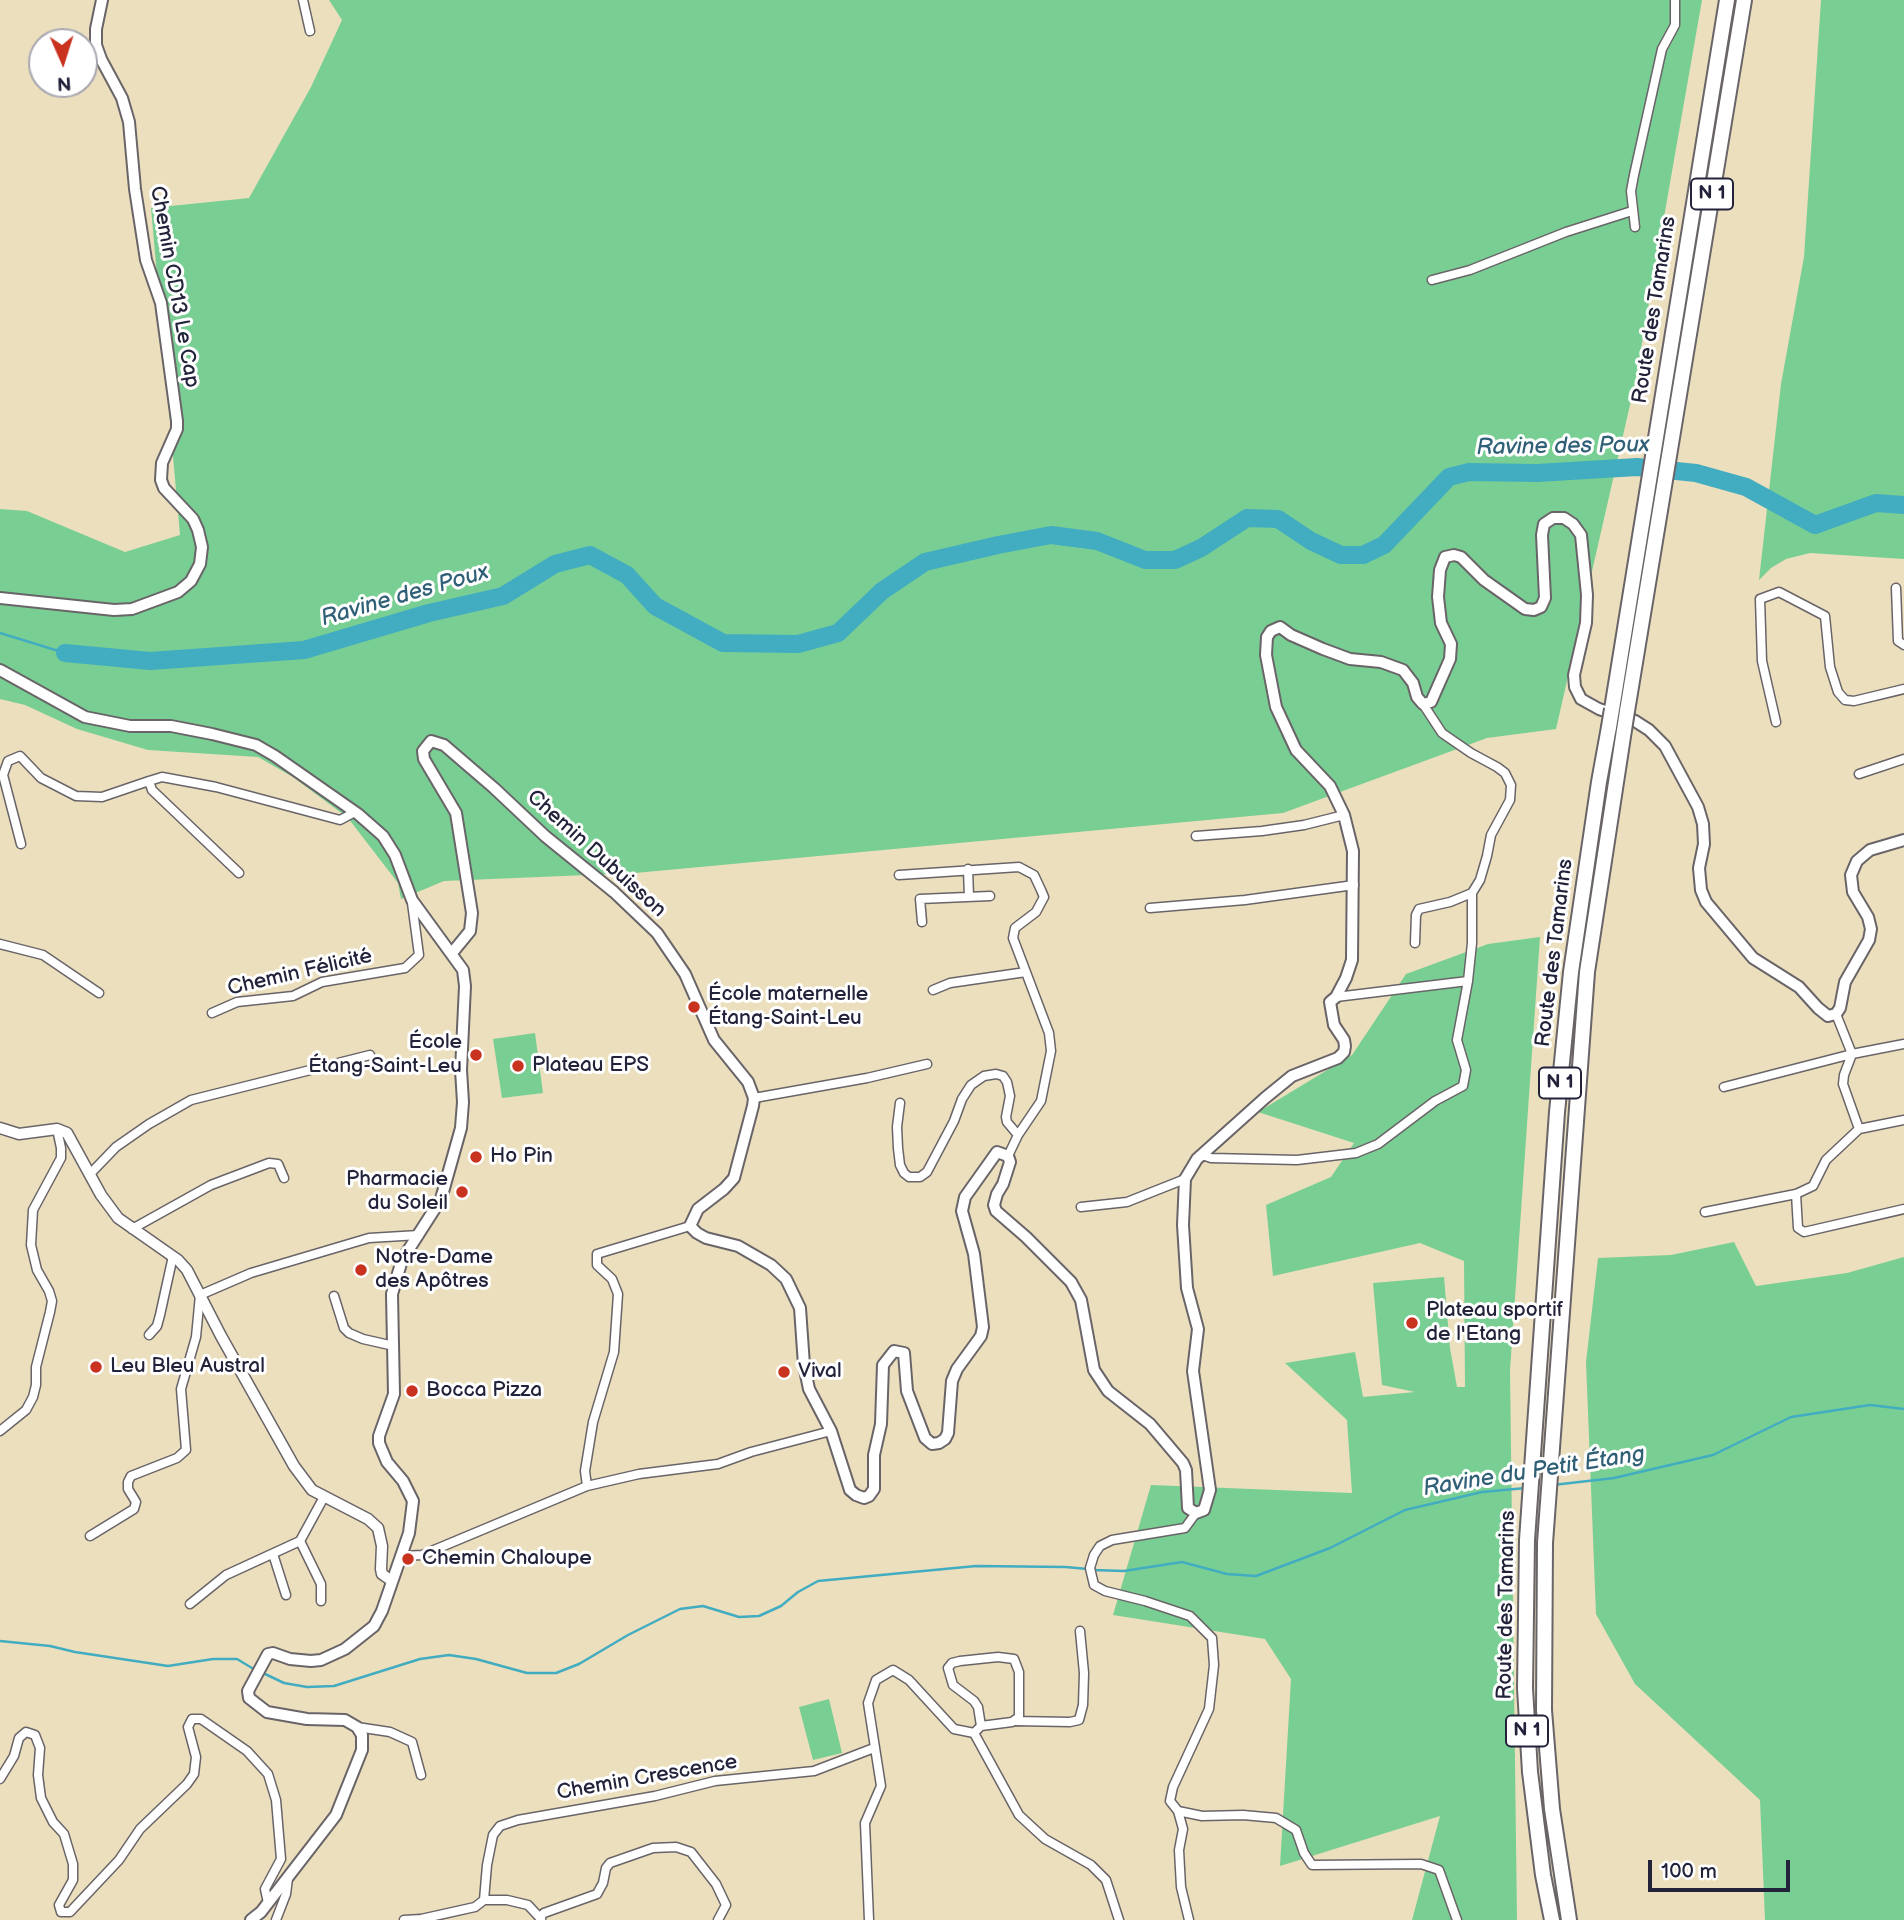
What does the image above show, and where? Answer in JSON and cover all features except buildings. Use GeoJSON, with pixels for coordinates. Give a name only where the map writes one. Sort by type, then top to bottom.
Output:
{"type":"FeatureCollection","features":[{"type":"Feature","properties":{"kind":"highway","name":"Route des Tamarins"},"geometry":{"type":"LineString","coordinates":[[1569,1920],[1552,1810],[1544,1710],[1545,1542],[1587,972],[1644,516],[1727,0]]}},
{"type":"Feature","properties":{"kind":"highway","name":"Route des Tamarins"},"geometry":{"type":"LineString","coordinates":[[1552,1920],[1543,1875],[1530,1772],[1525,1688],[1527,1541],[1557,1112],[1570,985],[1599,782],[1618,718],[1659,518],[1744,0]]}},
{"type":"Feature","properties":{"kind":"main road","name":"Chemin CD13 Le Cap"},"geometry":{"type":"LineString","coordinates":[[0,598],[114,610],[132,609],[178,592],[191,581],[200,564],[202,547],[193,519],[164,488],[162,481],[162,463],[177,429],[177,421],[161,303],[145,260],[129,122],[121,98],[96,45],[96,29],[102,0]]}},
{"type":"Feature","properties":{"kind":"main road"},"geometry":{"type":"LineString","coordinates":[[754,1098],[734,1178],[698,1209],[690,1226],[706,1238],[738,1246],[771,1265],[786,1279],[800,1308],[804,1365],[809,1389],[831,1431],[850,1490],[864,1498],[869,1496],[875,1482],[874,1455],[881,1424],[883,1365],[894,1351],[899,1350],[906,1358],[907,1391],[925,1438],[932,1444],[945,1440],[950,1423],[952,1381],[957,1368],[981,1336],[983,1327],[974,1254],[962,1211],[965,1197],[997,1152],[1008,1156],[1010,1162],[1008,1173],[997,1194],[994,1205],[996,1211],[1071,1282],[1081,1300],[1094,1370],[1108,1391],[1150,1424],[1183,1463],[1186,1470],[1188,1508],[1196,1513],[1204,1510],[1210,1490],[1193,1371],[1198,1329],[1187,1288],[1183,1225],[1185,1179],[1202,1155],[1292,1076],[1338,1058],[1344,1052],[1344,1040],[1334,1024],[1330,1002],[1336,997],[1352,960],[1353,850],[1344,815],[1330,786],[1296,750],[1276,706],[1266,655],[1267,637],[1271,631],[1280,626],[1291,635],[1341,656],[1381,662],[1402,670],[1423,704],[1431,702],[1450,659],[1451,644],[1441,623],[1438,597],[1440,570],[1446,557],[1461,557],[1484,580],[1525,609],[1534,610],[1541,607],[1545,598],[1542,535],[1544,524],[1553,518],[1564,518],[1573,524],[1581,535],[1587,595],[1586,623],[1574,675],[1575,687],[1581,699],[1648,730],[1665,746],[1698,807],[1703,824],[1704,845],[1699,868],[1700,890],[1706,902],[1753,958],[1799,987],[1828,1016],[1836,1014],[1840,1008],[1845,982],[1869,940],[1871,929],[1868,917],[1853,892],[1851,875],[1857,861],[1870,850],[1904,840]]}},
{"type":"Feature","properties":{"kind":"main road"},"geometry":{"type":"LineString","coordinates":[[0,670],[85,717],[131,726],[171,726],[256,745],[355,812],[383,836],[396,855],[412,900],[463,970],[465,986],[461,1128],[441,1199],[402,1260],[393,1294],[394,1394],[379,1436],[381,1451],[403,1481],[412,1501],[411,1521],[402,1556],[374,1626],[345,1649],[320,1660],[310,1661],[273,1653],[265,1657],[250,1685],[249,1698],[267,1712],[307,1719],[345,1720],[357,1727],[362,1735],[362,1750],[340,1808],[288,1878],[251,1920]]}},
{"type":"Feature","properties":{"kind":"main road","name":"Chemin Dubuisson"},"geometry":{"type":"LineString","coordinates":[[452,953],[470,931],[472,914],[456,813],[424,759],[423,751],[431,741],[444,745],[495,788],[545,836],[614,892],[657,933],[685,974],[714,1040],[748,1082],[754,1098]]}},
{"type":"Feature","properties":{"kind":"street"},"geometry":{"type":"LineString","coordinates":[[303,0],[310,31]]}},
{"type":"Feature","properties":{"kind":"street"},"geometry":{"type":"LineString","coordinates":[[1635,227],[1631,191],[1662,49],[1675,25],[1675,0]]}},
{"type":"Feature","properties":{"kind":"street"},"geometry":{"type":"LineString","coordinates":[[1432,280],[1470,271],[1566,232],[1632,211]]}},
{"type":"Feature","properties":{"kind":"street"},"geometry":{"type":"LineString","coordinates":[[1896,588],[1898,641],[1904,645]]}},
{"type":"Feature","properties":{"kind":"street"},"geometry":{"type":"LineString","coordinates":[[1776,722],[1762,661],[1760,598],[1779,592],[1825,616],[1830,667],[1839,692],[1845,700],[1854,701],[1904,689]]}},
{"type":"Feature","properties":{"kind":"street"},"geometry":{"type":"LineString","coordinates":[[1202,1155],[1211,1158],[1297,1160],[1356,1153],[1378,1144],[1435,1101],[1463,1086],[1466,1070],[1457,1040],[1472,943],[1472,893],[1480,880],[1488,856],[1491,835],[1510,800],[1511,785],[1505,773],[1443,733],[1423,704]]}},
{"type":"Feature","properties":{"kind":"street"},"geometry":{"type":"LineString","coordinates":[[21,844],[3,775],[8,761],[20,756],[41,778],[75,796],[102,797],[162,777],[216,787],[340,820],[355,812]]}},
{"type":"Feature","properties":{"kind":"street"},"geometry":{"type":"LineString","coordinates":[[1859,774],[1904,759]]}},
{"type":"Feature","properties":{"kind":"street"},"geometry":{"type":"LineString","coordinates":[[149,781],[152,790],[239,873]]}},
{"type":"Feature","properties":{"kind":"street"},"geometry":{"type":"LineString","coordinates":[[1196,835],[1272,830],[1344,815]]}},
{"type":"Feature","properties":{"kind":"street"},"geometry":{"type":"LineString","coordinates":[[899,875],[1019,867],[1034,875],[1044,897],[1036,912],[1013,932],[1049,1033],[1051,1051],[1041,1101],[1018,1135],[1008,1156]]}},
{"type":"Feature","properties":{"kind":"street"},"geometry":{"type":"LineString","coordinates":[[968,869],[969,897]]}},
{"type":"Feature","properties":{"kind":"street"},"geometry":{"type":"LineString","coordinates":[[1150,908],[1245,900],[1354,885]]}},
{"type":"Feature","properties":{"kind":"street"},"geometry":{"type":"LineString","coordinates":[[1415,943],[1416,915],[1419,909],[1450,902],[1472,893]]}},
{"type":"Feature","properties":{"kind":"street"},"geometry":{"type":"LineString","coordinates":[[922,922],[920,899],[990,896]]}},
{"type":"Feature","properties":{"kind":"street","name":"Chemin Félicité"},"geometry":{"type":"LineString","coordinates":[[212,1013],[237,1002],[293,996],[322,982],[405,968],[419,956],[412,900]]}},
{"type":"Feature","properties":{"kind":"street"},"geometry":{"type":"LineString","coordinates":[[0,944],[43,954],[99,993]]}},
{"type":"Feature","properties":{"kind":"street"},"geometry":{"type":"LineString","coordinates":[[933,990],[950,983],[1026,972]]}},
{"type":"Feature","properties":{"kind":"street"},"geometry":{"type":"LineString","coordinates":[[1336,997],[1468,981]]}},
{"type":"Feature","properties":{"kind":"street"},"geometry":{"type":"LineString","coordinates":[[1836,1014],[1852,1054],[1843,1084],[1859,1129]]}},
{"type":"Feature","properties":{"kind":"street"},"geometry":{"type":"LineString","coordinates":[[1724,1087],[1852,1054],[1904,1044]]}},
{"type":"Feature","properties":{"kind":"street"},"geometry":{"type":"LineString","coordinates":[[90,1174],[116,1147],[158,1118],[191,1100],[370,1055]]}},
{"type":"Feature","properties":{"kind":"street"},"geometry":{"type":"LineString","coordinates":[[754,1098],[867,1078],[927,1064]]}},
{"type":"Feature","properties":{"kind":"street"},"geometry":{"type":"LineString","coordinates":[[900,1103],[897,1128],[900,1165],[909,1177],[920,1177],[927,1172],[954,1121],[962,1099],[971,1085],[984,1076],[996,1074],[1003,1076],[1007,1082],[1010,1096],[1007,1122],[1018,1135]]}},
{"type":"Feature","properties":{"kind":"street"},"geometry":{"type":"LineString","coordinates":[[1705,1213],[1796,1194],[1813,1186],[1826,1160],[1859,1129],[1904,1120]]}},
{"type":"Feature","properties":{"kind":"street"},"geometry":{"type":"LineString","coordinates":[[0,1128],[19,1134],[57,1129],[70,1136],[110,1209],[132,1229],[173,1256],[187,1270],[304,1482],[324,1497],[368,1519],[378,1528],[382,1546],[382,1574],[392,1581]]}},
{"type":"Feature","properties":{"kind":"street"},"geometry":{"type":"LineString","coordinates":[[0,1431],[26,1410],[33,1397],[36,1367],[50,1312],[52,1301],[37,1270],[30,1245],[33,1210],[61,1158],[57,1129]]}},
{"type":"Feature","properties":{"kind":"street"},"geometry":{"type":"LineString","coordinates":[[132,1229],[211,1185],[269,1163],[278,1164],[284,1178]]}},
{"type":"Feature","properties":{"kind":"street"},"geometry":{"type":"LineString","coordinates":[[1081,1207],[1127,1202],[1185,1179]]}},
{"type":"Feature","properties":{"kind":"street"},"geometry":{"type":"LineString","coordinates":[[1796,1194],[1798,1228],[1804,1232],[1904,1209]]}},
{"type":"Feature","properties":{"kind":"street"},"geometry":{"type":"LineString","coordinates":[[587,1486],[585,1471],[593,1422],[614,1352],[618,1294],[612,1279],[597,1265],[597,1254],[690,1226]]}},
{"type":"Feature","properties":{"kind":"street"},"geometry":{"type":"LineString","coordinates":[[200,1294],[251,1273],[369,1238],[419,1235]]}},
{"type":"Feature","properties":{"kind":"street"},"geometry":{"type":"LineString","coordinates":[[149,1335],[157,1326],[173,1256]]}},
{"type":"Feature","properties":{"kind":"street"},"geometry":{"type":"LineString","coordinates":[[90,1536],[134,1508],[136,1502],[128,1489],[131,1476],[177,1458],[186,1450],[181,1389],[196,1337],[200,1294]]}},
{"type":"Feature","properties":{"kind":"street"},"geometry":{"type":"LineString","coordinates":[[334,1296],[344,1328],[349,1333],[394,1346]]}},
{"type":"Feature","properties":{"kind":"street"},"geometry":{"type":"LineString","coordinates":[[402,1556],[422,1555],[587,1486],[639,1474],[718,1464],[751,1452],[831,1431]]}},
{"type":"Feature","properties":{"kind":"street"},"geometry":{"type":"LineString","coordinates":[[190,1604],[226,1575],[300,1542],[324,1497]]}},
{"type":"Feature","properties":{"kind":"street"},"geometry":{"type":"LineString","coordinates":[[1189,1920],[1181,1887],[1179,1850],[1183,1829],[1178,1811],[1170,1801],[1173,1787],[1209,1709],[1214,1665],[1212,1639],[1190,1616],[1105,1591],[1094,1585],[1090,1568],[1094,1555],[1101,1546],[1112,1540],[1185,1528],[1196,1513]]}},
{"type":"Feature","properties":{"kind":"street"},"geometry":{"type":"LineString","coordinates":[[300,1542],[321,1584],[321,1601]]}},
{"type":"Feature","properties":{"kind":"street"},"geometry":{"type":"LineString","coordinates":[[273,1554],[286,1595]]}},
{"type":"Feature","properties":{"kind":"street"},"geometry":{"type":"LineString","coordinates":[[974,1733],[981,1726],[1015,1721],[1079,1720],[1083,1705],[1084,1673],[1080,1632]]}},
{"type":"Feature","properties":{"kind":"street"},"geometry":{"type":"LineString","coordinates":[[981,1726],[981,1713],[974,1701],[953,1685],[948,1668],[952,1663],[998,1657],[1013,1659],[1019,1672],[1020,1713],[1015,1721]]}},
{"type":"Feature","properties":{"kind":"street"},"geometry":{"type":"LineString","coordinates":[[869,1920],[866,1823],[881,1786],[868,1703],[876,1680],[893,1670],[909,1680],[954,1729],[974,1733],[1019,1815],[1045,1839],[1091,1866],[1106,1880],[1119,1920]]}},
{"type":"Feature","properties":{"kind":"street"},"geometry":{"type":"LineString","coordinates":[[0,1779],[14,1756],[19,1738],[26,1732],[35,1735],[40,1748],[38,1775],[41,1798],[53,1822],[64,1834],[73,1864],[73,1880],[59,1905],[61,1912],[71,1912],[119,1860],[139,1829],[187,1784],[194,1773],[196,1757],[188,1727],[192,1719],[201,1718],[247,1751],[268,1774],[276,1800],[281,1859],[265,1889],[268,1903]]}},
{"type":"Feature","properties":{"kind":"street"},"geometry":{"type":"LineString","coordinates":[[357,1727],[390,1732],[412,1742],[421,1775]]}},
{"type":"Feature","properties":{"kind":"street","name":"Chemin Crescence"},"geometry":{"type":"LineString","coordinates":[[484,1900],[493,1835],[500,1826],[518,1820],[655,1796],[715,1781],[814,1771],[874,1748]]}},
{"type":"Feature","properties":{"kind":"street"},"geometry":{"type":"LineString","coordinates":[[1178,1811],[1202,1816],[1243,1815],[1276,1818],[1296,1830],[1304,1853],[1312,1865],[1421,1864],[1439,1870],[1457,1920]]}},
{"type":"Feature","properties":{"kind":"street"},"geometry":{"type":"LineString","coordinates":[[404,1920],[468,1909],[484,1900],[507,1900],[528,1905],[541,1919],[544,1913],[597,1895],[610,1863],[642,1851],[668,1847],[684,1848],[691,1852],[711,1876],[726,1905],[718,1920]]}},
{"type":"Feature","properties":{"kind":"street"},"geometry":{"type":"LineString","coordinates":[[276,1920],[286,1894],[288,1878]]}},
{"type":"Feature","properties":{"kind":"green space"},"geometry":{"type":"Polygon","coordinates":[[[329,0],[1702,0],[1635,383],[1556,729],[1487,738],[1283,813],[635,873],[444,881],[401,899],[398,883],[348,818],[293,777],[258,757],[148,750],[77,729],[25,705],[0,699],[0,509],[27,511],[125,552],[180,535],[151,208],[249,198],[311,87],[342,20],[329,0]]]}},
{"type":"Feature","properties":{"kind":"green space"},"geometry":{"type":"Polygon","coordinates":[[[1821,0],[1904,0],[1904,559],[1810,553],[1786,559],[1771,568],[1759,580],[1781,384],[1804,257],[1821,0]]]}},
{"type":"Feature","properties":{"kind":"green space"},"geometry":{"type":"Polygon","coordinates":[[[1540,937],[1510,1370],[1517,1920],[1412,1920],[1440,1816],[1280,1866],[1291,1679],[1265,1639],[1113,1615],[1151,1485],[1352,1493],[1347,1420],[1285,1363],[1355,1352],[1363,1397],[1415,1392],[1382,1385],[1373,1283],[1444,1277],[1450,1348],[1457,1387],[1465,1387],[1464,1261],[1420,1243],[1273,1276],[1266,1205],[1331,1177],[1354,1143],[1258,1112],[1352,1055],[1406,974],[1488,944],[1540,937]]]}},
{"type":"Feature","properties":{"kind":"green space","name":"Plateau EPS"},"geometry":{"type":"Polygon","coordinates":[[[535,1033],[543,1093],[502,1098],[493,1039],[535,1033]]]}},
{"type":"Feature","properties":{"kind":"green space"},"geometry":{"type":"Polygon","coordinates":[[[1734,1242],[1756,1286],[1847,1273],[1904,1257],[1904,1920],[1765,1920],[1760,1800],[1635,1684],[1596,1614],[1586,1362],[1598,1258],[1671,1255],[1734,1242]]]}},
{"type":"Feature","properties":{"kind":"green space"},"geometry":{"type":"Polygon","coordinates":[[[829,1699],[842,1753],[813,1760],[799,1707],[829,1699]]]}},
{"type":"Feature","properties":{"kind":"waterway","name":"Ravine des Poux"},"geometry":{"type":"LineString","coordinates":[[65,653],[150,661],[304,650],[429,613],[503,596],[555,564],[590,555],[627,575],[655,606],[723,643],[798,644],[838,633],[882,591],[925,562],[1051,535],[1097,541],[1145,560],[1175,560],[1201,548],[1247,518],[1278,519],[1311,541],[1341,555],[1363,555],[1384,545],[1449,477],[1469,472],[1537,473],[1637,467],[1696,473],[1746,487],[1815,525],[1876,503],[1904,505]]}},
{"type":"Feature","properties":{"kind":"waterway","name":"Ravine des Poux"},"geometry":{"type":"LineString","coordinates":[[0,633],[65,653]]}},
{"type":"Feature","properties":{"kind":"waterway","name":"Ravine du Petit Étang"},"geometry":{"type":"LineString","coordinates":[[1553,1485],[1614,1478],[1713,1455],[1791,1417],[1870,1405],[1904,1409]]}},
{"type":"Feature","properties":{"kind":"waterway","name":"Ravine du Petit Étang"},"geometry":{"type":"LineString","coordinates":[[1093,1570],[1124,1571],[1182,1562],[1227,1574],[1256,1576],[1330,1548],[1405,1510],[1482,1492],[1526,1488]]}},
{"type":"Feature","properties":{"kind":"waterway","name":"Ravine du Petit Étang"},"geometry":{"type":"LineString","coordinates":[[263,1673],[284,1683],[307,1687],[334,1686],[420,1659],[449,1655],[476,1659],[527,1673],[556,1673],[579,1664],[680,1609],[703,1606],[739,1617],[759,1616],[781,1606],[818,1581],[976,1566],[1087,1569]]}},
{"type":"Feature","properties":{"kind":"waterway","name":"Ravine du Petit Étang"},"geometry":{"type":"LineString","coordinates":[[0,1641],[50,1646],[168,1666],[213,1659],[237,1659],[257,1671]]}},
{"type":"Feature","properties":{"kind":"place","name":"École maternelle Étang-Saint-Leu"},"geometry":{"type":"Point","coordinates":[694,1007]}},
{"type":"Feature","properties":{"kind":"place","name":"École Étang-Saint-Leu"},"geometry":{"type":"Point","coordinates":[476,1055]}},
{"type":"Feature","properties":{"kind":"place","name":"Plateau EPS"},"geometry":{"type":"Point","coordinates":[518,1066]}},
{"type":"Feature","properties":{"kind":"place","name":"Ho Pin"},"geometry":{"type":"Point","coordinates":[476,1157]}},
{"type":"Feature","properties":{"kind":"place","name":"Pharmacie du Soleil"},"geometry":{"type":"Point","coordinates":[462,1192]}},
{"type":"Feature","properties":{"kind":"place","name":"Notre-Dame des Apôtres"},"geometry":{"type":"Point","coordinates":[361,1270]}},
{"type":"Feature","properties":{"kind":"place","name":"Plateau sportif de l'Etang"},"geometry":{"type":"Point","coordinates":[1412,1323]}},
{"type":"Feature","properties":{"kind":"place","name":"Leu Bleu Austral"},"geometry":{"type":"Point","coordinates":[96,1367]}},
{"type":"Feature","properties":{"kind":"place","name":"Vival"},"geometry":{"type":"Point","coordinates":[784,1372]}},
{"type":"Feature","properties":{"kind":"place","name":"Bocca Pizza"},"geometry":{"type":"Point","coordinates":[412,1391]}},
{"type":"Feature","properties":{"kind":"place","name":"Chemin Chaloupe"},"geometry":{"type":"Point","coordinates":[408,1559]}}]}
